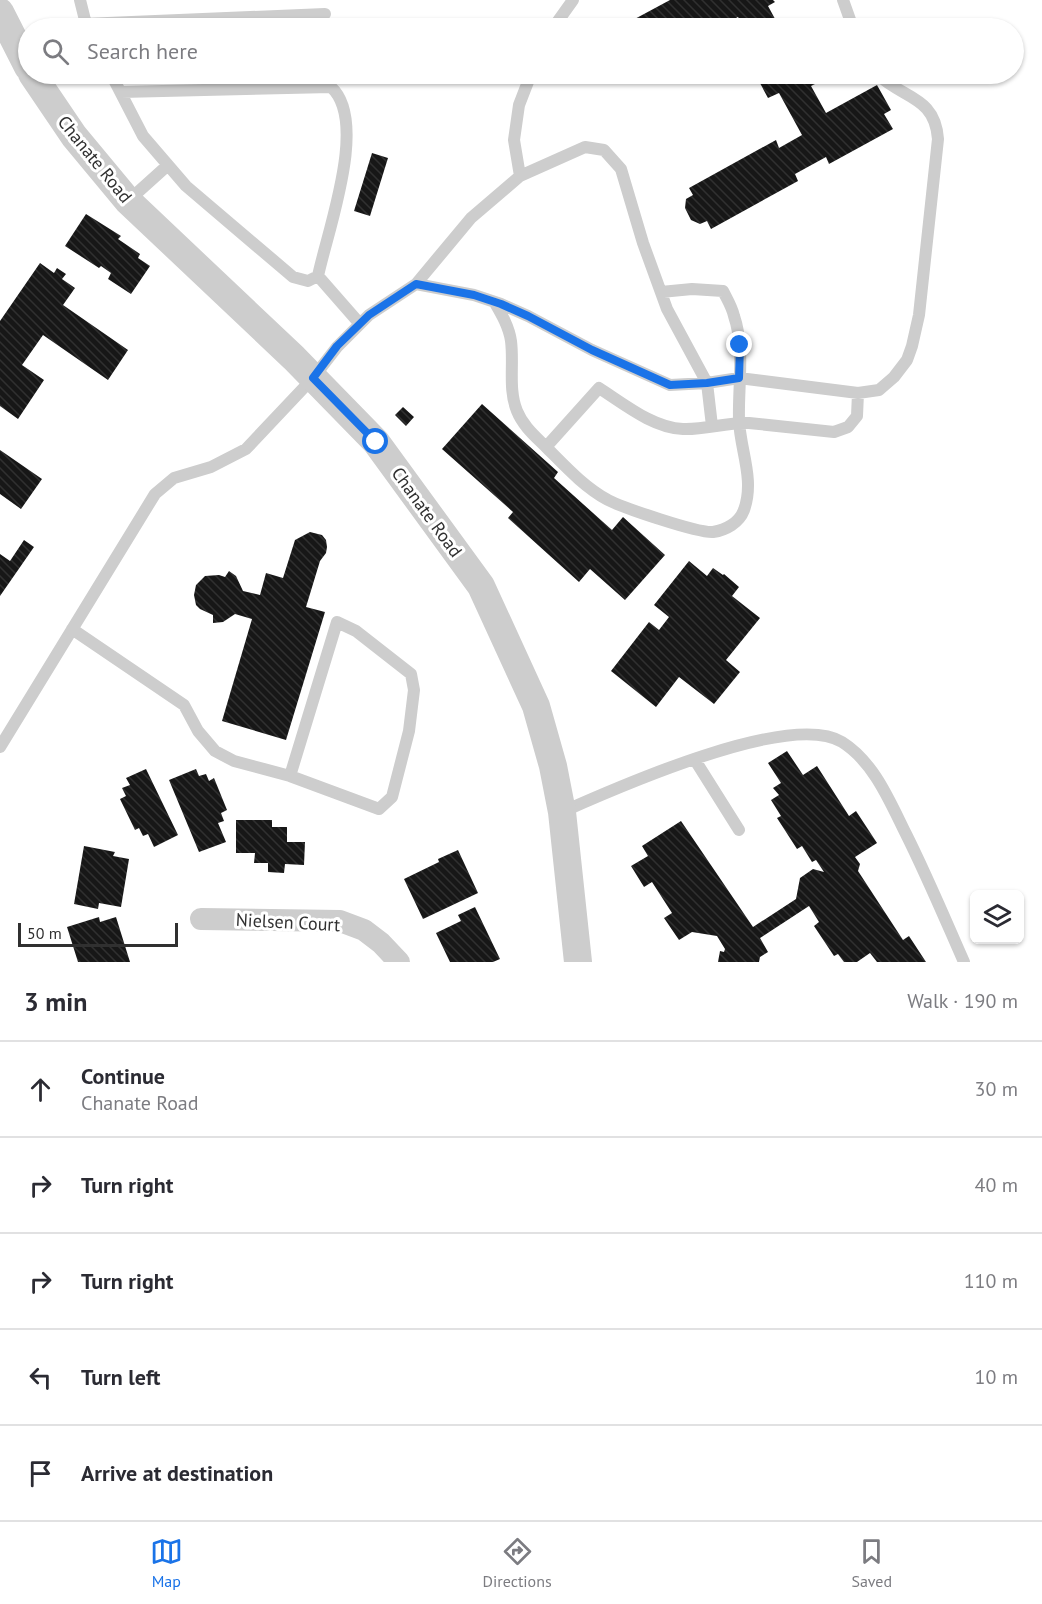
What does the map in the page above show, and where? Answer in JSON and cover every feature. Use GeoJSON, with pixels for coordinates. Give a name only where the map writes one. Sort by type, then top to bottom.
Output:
{"type":"FeatureCollection","features":[{"type":"Feature","properties":{"kind":"street","name":"Chanate Road"},"geometry":{"type":"LineString","coordinates":[[0,12],[18,45]]}},
{"type":"Feature","properties":{"kind":"street","name":"Chanate Road"},"geometry":{"type":"LineString","coordinates":[[41,84],[74,136],[128,201],[313,378],[376,442],[481,586],[536,706],[554,766],[562,812],[578,962]]}},
{"type":"Feature","properties":{"kind":"street","name":"Nielsen Court"},"geometry":{"type":"LineString","coordinates":[[201,919],[340,921],[364,930],[381,943],[399,962]]}},
{"type":"Feature","properties":{"kind":"lane"},"geometry":{"type":"LineString","coordinates":[[80,0],[81,18]]}},
{"type":"Feature","properties":{"kind":"lane"},"geometry":{"type":"LineString","coordinates":[[559,18],[573,0]]}},
{"type":"Feature","properties":{"kind":"lane"},"geometry":{"type":"LineString","coordinates":[[843,0],[849,18]]}},
{"type":"Feature","properties":{"kind":"lane"},"geometry":{"type":"LineString","coordinates":[[250,18],[325,14]]}},
{"type":"Feature","properties":{"kind":"lane"},"geometry":{"type":"LineString","coordinates":[[117,84],[143,136],[186,186],[292,277],[308,281],[318,276]]}},
{"type":"Feature","properties":{"kind":"lane"},"geometry":{"type":"LineString","coordinates":[[520,176],[514,140],[519,105],[527,84]]}},
{"type":"Feature","properties":{"kind":"lane"},"geometry":{"type":"LineString","coordinates":[[416,284],[474,295],[528,316],[592,350],[670,385],[739,378],[858,393],[879,390],[894,377],[906,360],[912,346],[919,315],[938,139],[937,123],[928,108],[892,84]]}},
{"type":"Feature","properties":{"kind":"lane"},"geometry":{"type":"LineString","coordinates":[[121,92],[331,87],[338,94],[348,126],[346,156],[318,276]]}},
{"type":"Feature","properties":{"kind":"lane"},"geometry":{"type":"LineString","coordinates":[[0,747],[155,494],[174,478],[211,467],[246,449],[313,378],[337,346],[369,315],[416,284],[471,218],[520,176],[585,147],[604,150],[621,169],[667,309],[707,383],[712,426]]}},
{"type":"Feature","properties":{"kind":"lane"},"geometry":{"type":"LineString","coordinates":[[128,201],[168,165]]}},
{"type":"Feature","properties":{"kind":"lane"},"geometry":{"type":"LineString","coordinates":[[318,276],[360,324]]}},
{"type":"Feature","properties":{"kind":"lane"},"geometry":{"type":"LineString","coordinates":[[495,303],[506,322],[511,341],[513,398],[527,429],[582,481],[609,500],[640,513],[711,532],[732,526],[744,512],[749,490],[739,423],[740,345],[735,316],[723,291],[661,292]]}},
{"type":"Feature","properties":{"kind":"lane"},"geometry":{"type":"LineString","coordinates":[[546,447],[599,388],[653,421],[682,429],[739,423],[834,432],[848,427],[857,416],[858,393]]}},
{"type":"Feature","properties":{"kind":"lane"},"geometry":{"type":"LineString","coordinates":[[72,629],[184,705],[198,731],[215,751],[234,761],[290,776],[379,809],[392,797],[409,732],[414,690],[411,674],[356,631],[337,622],[290,776]]}},
{"type":"Feature","properties":{"kind":"lane"},"geometry":{"type":"LineString","coordinates":[[562,812],[695,760],[755,740],[784,735],[825,735],[841,741],[852,750],[882,787],[921,864],[964,962]]}},
{"type":"Feature","properties":{"kind":"lane"},"geometry":{"type":"LineString","coordinates":[[695,760],[739,830]]}},
{"type":"Feature","properties":{"kind":"building"},"geometry":{"type":"Polygon","coordinates":[[[670,0],[773,0],[775,2],[768,6],[775,18],[637,18],[670,0]]]}},
{"type":"Feature","properties":{"kind":"building"},"geometry":{"type":"Polygon","coordinates":[[[760,84],[815,84],[811,86],[826,113],[877,85],[891,110],[884,114],[893,129],[829,164],[826,157],[795,174],[798,181],[711,229],[707,221],[700,224],[691,220],[685,208],[686,199],[693,195],[689,188],[776,140],[779,148],[802,135],[779,93],[768,98],[760,84]]]}},
{"type":"Feature","properties":{"kind":"building"},"geometry":{"type":"Polygon","coordinates":[[[372,153],[388,158],[370,216],[354,211],[372,153]]]}},
{"type":"Feature","properties":{"kind":"building"},"geometry":{"type":"Polygon","coordinates":[[[86,214],[121,236],[118,239],[140,254],[138,258],[150,266],[131,294],[108,279],[111,273],[65,246],[86,214]]]}},
{"type":"Feature","properties":{"kind":"building"},"geometry":{"type":"Polygon","coordinates":[[[40,263],[54,273],[57,268],[66,274],[62,279],[75,288],[63,305],[128,350],[108,380],[43,335],[22,365],[44,380],[18,419],[0,406],[0,321],[40,263]]]}},
{"type":"Feature","properties":{"kind":"building"},"geometry":{"type":"Polygon","coordinates":[[[482,404],[558,472],[554,478],[612,530],[623,517],[665,555],[625,600],[590,569],[579,582],[508,518],[513,512],[442,449],[482,404]]]}},
{"type":"Feature","properties":{"kind":"building"},"geometry":{"type":"Polygon","coordinates":[[[403,407],[414,417],[406,426],[395,415],[403,407]]]}},
{"type":"Feature","properties":{"kind":"building"},"geometry":{"type":"Polygon","coordinates":[[[0,450],[42,479],[21,509],[0,494],[0,450]]]}},
{"type":"Feature","properties":{"kind":"building"},"geometry":{"type":"Polygon","coordinates":[[[310,532],[322,535],[327,547],[320,561],[306,607],[325,612],[286,740],[222,721],[252,619],[235,614],[223,622],[213,623],[213,615],[196,605],[194,595],[196,585],[205,576],[225,577],[229,571],[236,576],[243,591],[260,595],[266,573],[283,578],[295,540],[310,532]]]}},
{"type":"Feature","properties":{"kind":"building"},"geometry":{"type":"Polygon","coordinates":[[[24,540],[34,547],[0,596],[0,554],[10,561],[24,540]]]}},
{"type":"Feature","properties":{"kind":"building"},"geometry":{"type":"Polygon","coordinates":[[[689,561],[707,576],[713,568],[724,574],[739,587],[732,596],[760,618],[726,660],[740,672],[714,704],[679,677],[656,707],[611,671],[649,622],[659,630],[669,617],[654,605],[689,561]]]}},
{"type":"Feature","properties":{"kind":"building"},"geometry":{"type":"Polygon","coordinates":[[[787,751],[803,775],[817,766],[849,816],[856,811],[877,843],[855,857],[860,864],[858,871],[903,940],[909,936],[926,962],[877,962],[870,953],[857,962],[844,962],[838,954],[834,956],[814,926],[819,922],[809,906],[760,938],[768,952],[760,957],[759,962],[718,962],[720,951],[724,952],[725,949],[717,936],[692,932],[679,940],[664,918],[672,913],[652,882],[644,887],[631,866],[648,856],[642,846],[681,821],[753,927],[796,899],[800,878],[813,869],[824,872],[816,860],[812,862],[802,846],[797,849],[777,818],[781,816],[771,800],[779,795],[773,788],[781,783],[768,763],[787,751]]]}},
{"type":"Feature","properties":{"kind":"building"},"geometry":{"type":"Polygon","coordinates":[[[146,769],[178,835],[154,847],[148,834],[143,836],[139,828],[135,830],[120,799],[126,796],[122,788],[130,785],[126,778],[146,769]]]}},
{"type":"Feature","properties":{"kind":"building"},"geometry":{"type":"Polygon","coordinates":[[[196,769],[199,776],[206,774],[209,781],[214,778],[227,810],[221,813],[224,821],[218,823],[226,842],[199,852],[169,780],[196,769]]]}},
{"type":"Feature","properties":{"kind":"building"},"geometry":{"type":"Polygon","coordinates":[[[236,820],[272,820],[272,827],[287,827],[287,842],[305,842],[304,865],[285,864],[284,873],[268,872],[268,863],[254,863],[255,853],[236,853],[236,820]]]}},
{"type":"Feature","properties":{"kind":"building"},"geometry":{"type":"Polygon","coordinates":[[[84,846],[115,852],[113,856],[129,859],[121,907],[99,903],[98,909],[74,904],[84,846]]]}},
{"type":"Feature","properties":{"kind":"building"},"geometry":{"type":"Polygon","coordinates":[[[458,850],[478,893],[423,919],[404,879],[458,850]]]}},
{"type":"Feature","properties":{"kind":"building"},"geometry":{"type":"Polygon","coordinates":[[[475,907],[500,959],[493,962],[450,962],[436,933],[461,921],[458,915],[475,907]]]}},
{"type":"Feature","properties":{"kind":"building"},"geometry":{"type":"Polygon","coordinates":[[[99,917],[100,922],[116,917],[130,962],[78,962],[67,927],[99,917]]]}},
{"type":"Feature","properties":{"kind":"route"},"geometry":{"type":"LineString","coordinates":[[376,442],[313,378],[337,346],[369,315],[416,284],[474,295],[501,304],[592,350],[670,385],[739,378],[740,345]]}}]}
